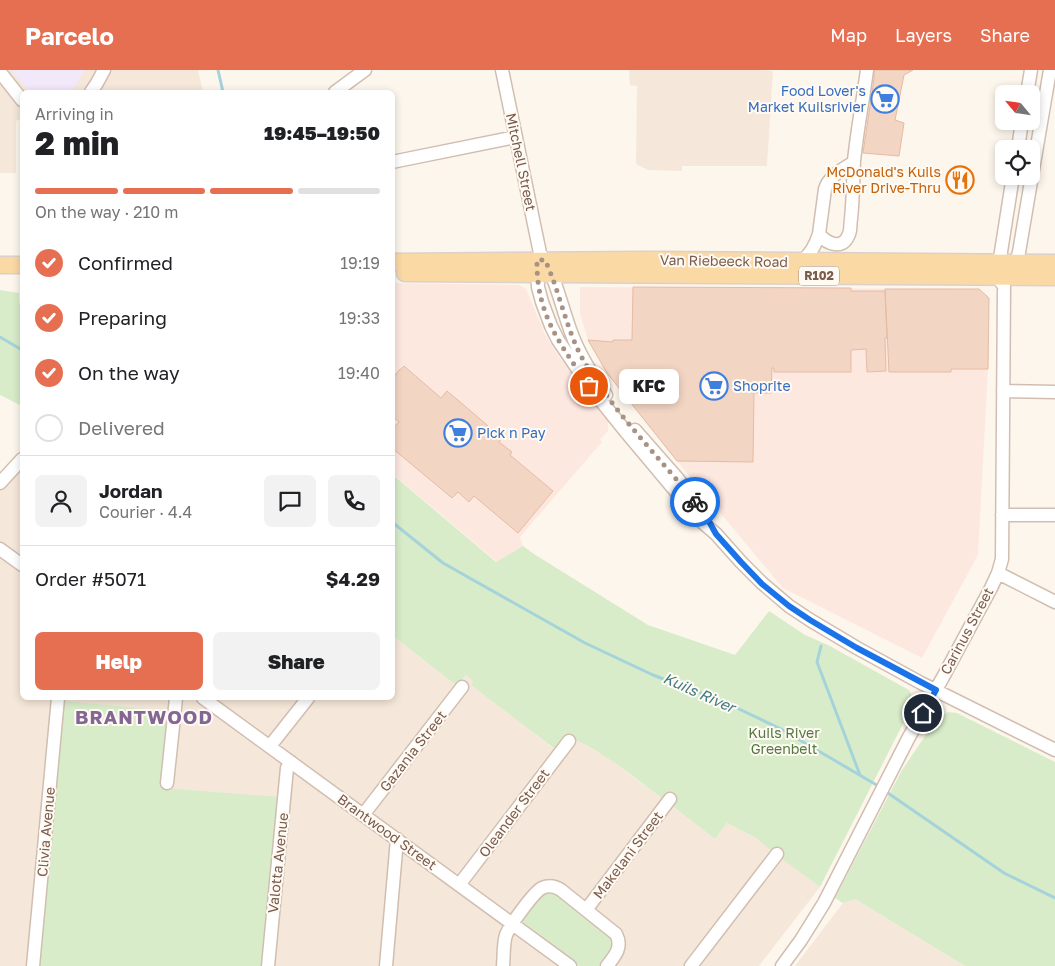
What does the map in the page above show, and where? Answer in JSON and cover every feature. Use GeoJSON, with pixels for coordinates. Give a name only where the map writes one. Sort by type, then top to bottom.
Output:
{"type":"FeatureCollection","features":[{"type":"Feature","properties":{"kind":"main road","name":"Van Riebeeck Road"},"geometry":{"type":"LineString","coordinates":[[395,262],[1005,273],[1055,263]]}},
{"type":"Feature","properties":{"kind":"main road","name":"Van Riebeeck Road"},"geometry":{"type":"LineString","coordinates":[[395,273],[542,264],[800,262],[1005,273],[1055,278]]}},
{"type":"Feature","properties":{"kind":"main road"},"geometry":{"type":"LineString","coordinates":[[0,265],[20,265]]}},
{"type":"Feature","properties":{"kind":"street"},"geometry":{"type":"LineString","coordinates":[[92,90],[104,70]]}},
{"type":"Feature","properties":{"kind":"street"},"geometry":{"type":"LineString","coordinates":[[338,90],[365,70]]}},
{"type":"Feature","properties":{"kind":"street","name":"Mitchell Street"},"geometry":{"type":"LineString","coordinates":[[502,70],[542,264]]}},
{"type":"Feature","properties":{"kind":"street"},"geometry":{"type":"LineString","coordinates":[[819,234],[830,244],[838,244],[843,242],[849,234],[854,162],[867,70]]}},
{"type":"Feature","properties":{"kind":"street"},"geometry":{"type":"LineString","coordinates":[[1028,85],[1031,70]]}},
{"type":"Feature","properties":{"kind":"street","name":"Carinus Street"},"geometry":{"type":"LineString","coordinates":[[1005,273],[1021,242],[1050,70]]}},
{"type":"Feature","properties":{"kind":"street"},"geometry":{"type":"LineString","coordinates":[[0,72],[20,97]]}},
{"type":"Feature","properties":{"kind":"street"},"geometry":{"type":"LineString","coordinates":[[395,161],[516,137]]}},
{"type":"Feature","properties":{"kind":"street"},"geometry":{"type":"LineString","coordinates":[[800,262],[815,246],[819,234],[827,182],[854,162]]}},
{"type":"Feature","properties":{"kind":"street","name":"Carinus Street"},"geometry":{"type":"LineString","coordinates":[[782,966],[821,909],[894,767],[998,573],[1002,559],[1005,273],[1012,185]]}},
{"type":"Feature","properties":{"kind":"street"},"geometry":{"type":"LineString","coordinates":[[542,264],[579,352],[590,370],[617,410],[678,479],[706,516],[716,534]]}},
{"type":"Feature","properties":{"kind":"street"},"geometry":{"type":"LineString","coordinates":[[542,264],[538,287],[542,302],[558,340],[570,358],[600,400],[672,487],[702,522],[716,534],[750,572],[789,606],[857,648],[1055,750]]}},
{"type":"Feature","properties":{"kind":"street"},"geometry":{"type":"LineString","coordinates":[[1003,391],[1055,392]]}},
{"type":"Feature","properties":{"kind":"street"},"geometry":{"type":"LineString","coordinates":[[0,483],[20,461]]}},
{"type":"Feature","properties":{"kind":"street"},"geometry":{"type":"LineString","coordinates":[[1002,515],[1055,515]]}},
{"type":"Feature","properties":{"kind":"street"},"geometry":{"type":"LineString","coordinates":[[0,549],[20,564]]}},
{"type":"Feature","properties":{"kind":"street"},"geometry":{"type":"LineString","coordinates":[[998,573],[1055,602]]}},
{"type":"Feature","properties":{"kind":"street","name":"Gazania Street"},"geometry":{"type":"LineString","coordinates":[[363,815],[462,687]]}},
{"type":"Feature","properties":{"kind":"street","name":"Clivia Avenue"},"geometry":{"type":"LineString","coordinates":[[33,966],[58,700]]}},
{"type":"Feature","properties":{"kind":"street"},"geometry":{"type":"LineString","coordinates":[[167,783],[176,700]]}},
{"type":"Feature","properties":{"kind":"street","name":"Brantwood Street"},"geometry":{"type":"LineString","coordinates":[[206,700],[570,966]]}},
{"type":"Feature","properties":{"kind":"street"},"geometry":{"type":"LineString","coordinates":[[270,746],[306,700]]}},
{"type":"Feature","properties":{"kind":"street","name":"Oleander Street"},"geometry":{"type":"LineString","coordinates":[[459,885],[569,741]]}},
{"type":"Feature","properties":{"kind":"street","name":"Valotta Avenue"},"geometry":{"type":"LineString","coordinates":[[268,966],[287,768],[291,762]]}},
{"type":"Feature","properties":{"kind":"street","name":"Makelani Street"},"geometry":{"type":"LineString","coordinates":[[586,910],[670,799]]}},
{"type":"Feature","properties":{"kind":"street"},"geometry":{"type":"LineString","coordinates":[[386,966],[397,840]]}},
{"type":"Feature","properties":{"kind":"street"},"geometry":{"type":"LineString","coordinates":[[691,966],[777,854]]}},
{"type":"Feature","properties":{"kind":"street","name":"Makelani Street"},"geometry":{"type":"LineString","coordinates":[[512,924],[536,892],[548,886],[557,888],[618,938],[618,951],[607,966]]}},
{"type":"Feature","properties":{"kind":"street"},"geometry":{"type":"LineString","coordinates":[[503,966],[506,936],[512,924]]}},
{"type":"Feature","properties":{"kind":"shaded area"},"geometry":{"type":"Polygon","coordinates":[[[0,70],[198,70],[203,90],[20,90],[20,119],[16,121],[16,173],[0,173],[0,70]]]}},
{"type":"Feature","properties":{"kind":"shaded area"},"geometry":{"type":"Polygon","coordinates":[[[11,70],[85,70],[73,90],[27,90],[11,70]]]}},
{"type":"Feature","properties":{"kind":"shaded area"},"geometry":{"type":"Polygon","coordinates":[[[629,70],[773,71],[767,166],[682,166],[682,171],[648,170],[636,164],[637,86],[630,85],[629,70]]]}},
{"type":"Feature","properties":{"kind":"shaded area"},"geometry":{"type":"Polygon","coordinates":[[[395,283],[519,285],[526,289],[545,334],[559,357],[608,419],[608,431],[600,439],[602,442],[520,537],[523,546],[497,562],[395,476],[395,283]]]}},
{"type":"Feature","properties":{"kind":"shaded area"},"geometry":{"type":"Polygon","coordinates":[[[580,287],[979,289],[989,298],[988,369],[978,555],[922,658],[783,588],[677,461],[607,373],[588,340],[580,314],[580,287]]]}},
{"type":"Feature","properties":{"kind":"shaded area"},"geometry":{"type":"Polygon","coordinates":[[[20,462],[20,700],[395,700],[395,638],[457,686],[466,675],[474,681],[471,684],[555,750],[566,736],[578,741],[607,757],[715,839],[727,823],[756,838],[820,887],[759,966],[608,966],[561,890],[512,923],[571,966],[0,966],[0,484],[20,462]]]}},
{"type":"Feature","properties":{"kind":"shaded area"},"geometry":{"type":"Polygon","coordinates":[[[855,899],[965,966],[795,966],[843,903],[855,899]]]}},
{"type":"Feature","properties":{"kind":"green space"},"geometry":{"type":"Polygon","coordinates":[[[0,290],[19,293],[20,405],[0,395],[0,290]]]}},
{"type":"Feature","properties":{"kind":"green space","name":"Kuils River Greenbelt"},"geometry":{"type":"Polygon","coordinates":[[[395,477],[496,562],[523,546],[648,625],[735,655],[769,611],[805,635],[828,645],[909,690],[913,698],[912,706],[820,887],[781,858],[784,855],[775,848],[773,852],[756,838],[727,823],[715,839],[672,806],[676,801],[668,796],[664,800],[617,765],[580,742],[566,736],[556,750],[471,685],[473,681],[466,675],[457,686],[395,638],[395,477]]]}},
{"type":"Feature","properties":{"kind":"green space"},"geometry":{"type":"Polygon","coordinates":[[[63,701],[171,711],[163,788],[280,797],[263,966],[39,966],[63,701]]]}},
{"type":"Feature","properties":{"kind":"green space"},"geometry":{"type":"Polygon","coordinates":[[[948,712],[957,713],[1055,762],[1055,966],[965,966],[855,899],[843,903],[835,898],[902,770],[936,720],[948,712]]]}},
{"type":"Feature","properties":{"kind":"green space"},"geometry":{"type":"Polygon","coordinates":[[[547,892],[555,892],[611,937],[614,946],[601,966],[579,966],[522,924],[521,921],[540,896],[547,892]]]}},
{"type":"Feature","properties":{"kind":"building","name":"Food Lover's Market Kuilsrivier"},"geometry":{"type":"Polygon","coordinates":[[[874,70],[913,70],[904,75],[895,120],[904,123],[899,156],[863,153],[874,70]]]}},
{"type":"Feature","properties":{"kind":"building"},"geometry":{"type":"Polygon","coordinates":[[[633,287],[851,288],[851,291],[885,291],[886,371],[867,372],[866,349],[851,350],[851,372],[774,372],[774,368],[772,368],[771,393],[754,393],[753,462],[677,461],[607,373],[588,340],[613,342],[613,340],[632,340],[633,287]]]}},
{"type":"Feature","properties":{"kind":"building"},"geometry":{"type":"Polygon","coordinates":[[[885,289],[979,289],[989,298],[988,369],[951,369],[951,372],[889,372],[885,289]]]}},
{"type":"Feature","properties":{"kind":"building"},"geometry":{"type":"Polygon","coordinates":[[[404,366],[441,398],[447,391],[502,438],[499,442],[512,452],[510,455],[553,491],[518,533],[474,496],[469,502],[458,492],[452,498],[395,450],[395,427],[399,422],[395,419],[395,375],[404,366]]]}},
{"type":"Feature","properties":{"kind":"waterway"},"geometry":{"type":"LineString","coordinates":[[218,70],[223,90]]}},
{"type":"Feature","properties":{"kind":"waterway"},"geometry":{"type":"LineString","coordinates":[[0,337],[20,349]]}},
{"type":"Feature","properties":{"kind":"waterway","name":"Kuils River"},"geometry":{"type":"LineString","coordinates":[[395,524],[443,563],[585,643],[653,675],[722,701],[781,729],[880,787]]}},
{"type":"Feature","properties":{"kind":"waterway"},"geometry":{"type":"LineString","coordinates":[[821,646],[817,662],[860,775]]}},
{"type":"Feature","properties":{"kind":"waterway","name":"Kuils River"},"geometry":{"type":"LineString","coordinates":[[885,791],[1004,873],[1055,898]]}},
{"type":"Feature","properties":{"kind":"way so far"},"geometry":{"type":"LineString","coordinates":[[589,386],[558,340],[551,326],[538,287],[537,260],[545,260],[552,274],[579,352],[605,393],[617,410],[678,479],[695,502]]}},
{"type":"Feature","properties":{"kind":"place","name":"Food Lover's Market Kuilsrivier"},"geometry":{"type":"Point","coordinates":[885,99]}},
{"type":"Feature","properties":{"kind":"place","name":"McDonald's Kuils River Drive-Thru"},"geometry":{"type":"Point","coordinates":[960,180]}},
{"type":"Feature","properties":{"kind":"place","name":"KFC"},"geometry":{"type":"Point","coordinates":[589,386]}},
{"type":"Feature","properties":{"kind":"place","name":"Shoprite"},"geometry":{"type":"Point","coordinates":[714,386]}},
{"type":"Feature","properties":{"kind":"place","name":"Pick n Pay"},"geometry":{"type":"Point","coordinates":[458,433]}},
{"type":"Feature","properties":{"kind":"district","name":"BRANTWOOD"},"geometry":{"type":"Point","coordinates":[144,717]}},
{"type":"Feature","properties":{"kind":"route"},"geometry":{"type":"LineString","coordinates":[[695,502],[706,516],[716,534],[750,572],[789,606],[857,648],[936,690],[923,713]]}}]}
